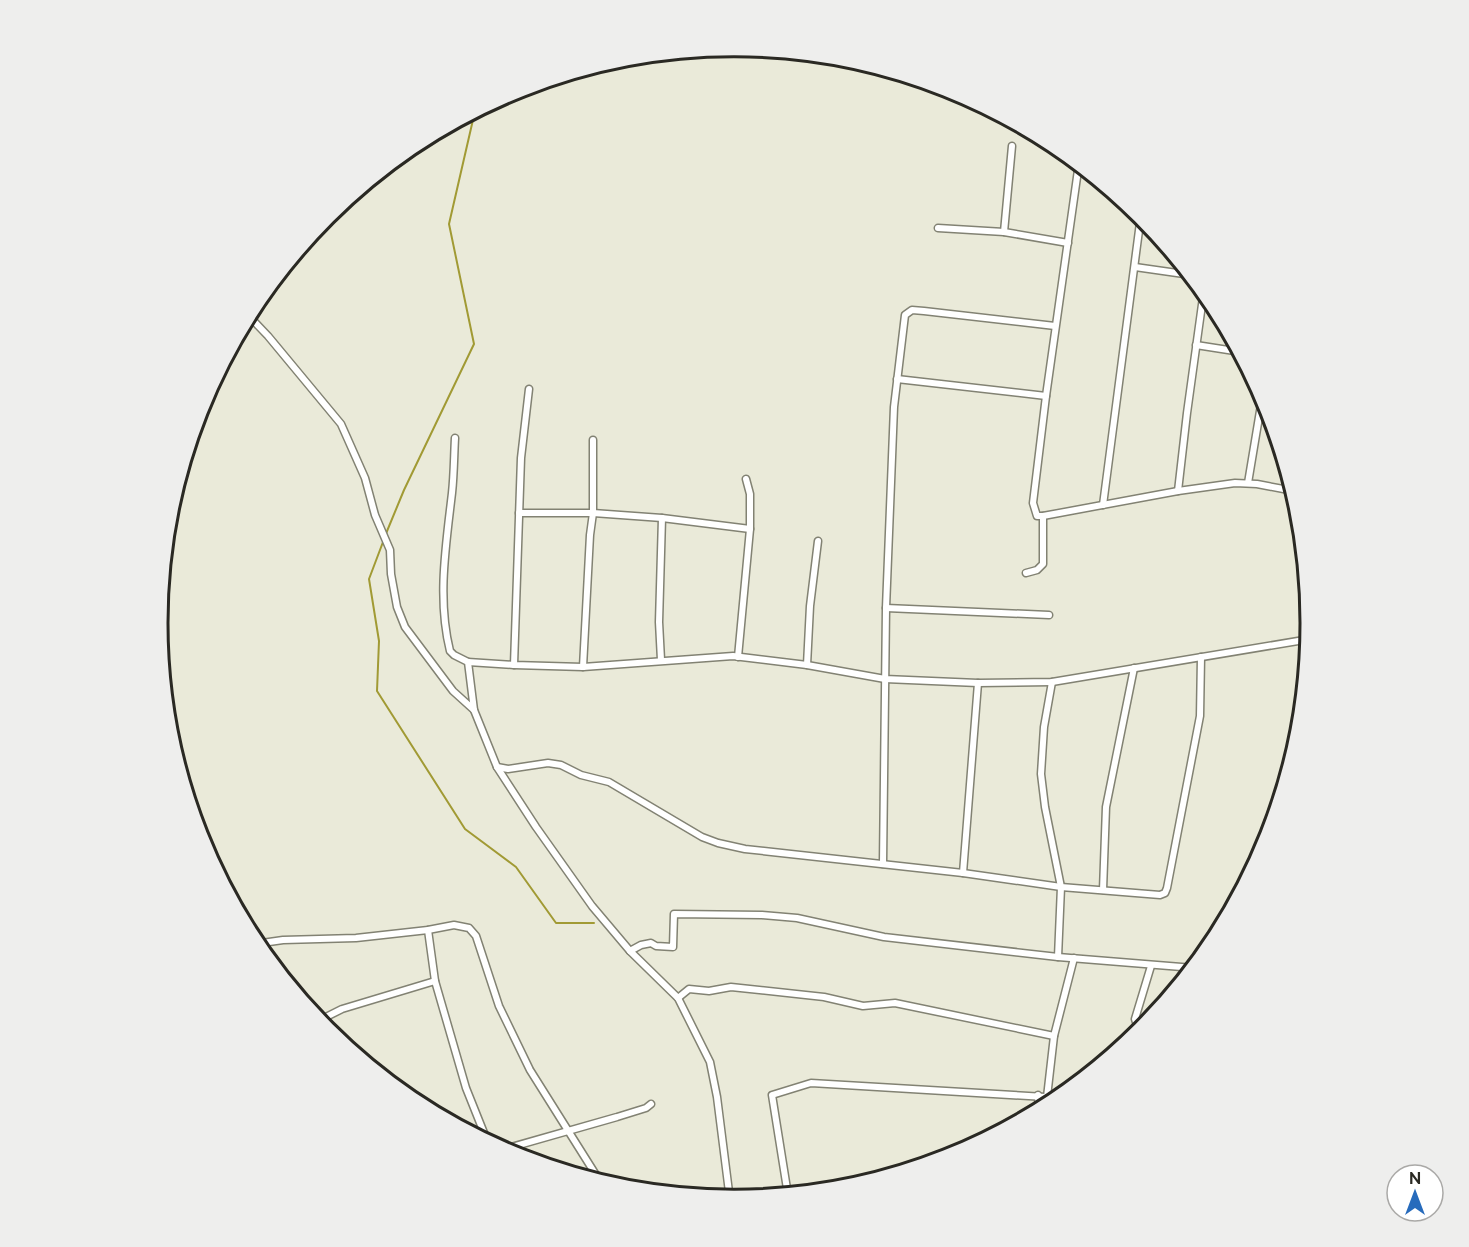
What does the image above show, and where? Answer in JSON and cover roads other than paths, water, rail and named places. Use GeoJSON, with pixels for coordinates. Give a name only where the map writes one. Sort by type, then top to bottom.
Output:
{"type":"FeatureCollection","features":[{"type":"Feature","properties":{"kind":"street"},"geometry":{"type":"LineString","coordinates":[[1004,232],[1012,146]]}},
{"type":"Feature","properties":{"kind":"street"},"geometry":{"type":"LineString","coordinates":[[1078,173],[1055,326],[1033,503],[1037,516],[1178,491],[1248,483],[1285,489]]}},
{"type":"Feature","properties":{"kind":"street"},"geometry":{"type":"LineString","coordinates":[[938,228],[1004,232],[1068,243]]}},
{"type":"Feature","properties":{"kind":"street"},"geometry":{"type":"LineString","coordinates":[[1103,505],[1140,228]]}},
{"type":"Feature","properties":{"kind":"street"},"geometry":{"type":"LineString","coordinates":[[1135,267],[1179,273]]}},
{"type":"Feature","properties":{"kind":"street"},"geometry":{"type":"LineString","coordinates":[[1178,491],[1202,304]]}},
{"type":"Feature","properties":{"kind":"street"},"geometry":{"type":"LineString","coordinates":[[883,864],[886,608],[894,407],[904,315],[907,312],[924,311],[1055,326]]}},
{"type":"Feature","properties":{"kind":"street"},"geometry":{"type":"LineString","coordinates":[[255,322],[341,424],[365,478],[375,515],[390,550],[391,574],[397,607],[405,627],[453,691],[474,710]]}},
{"type":"Feature","properties":{"kind":"street"},"geometry":{"type":"LineString","coordinates":[[1196,345],[1231,350]]}},
{"type":"Feature","properties":{"kind":"street"},"geometry":{"type":"LineString","coordinates":[[897,379],[1046,396]]}},
{"type":"Feature","properties":{"kind":"street"},"geometry":{"type":"LineString","coordinates":[[514,665],[521,458],[530,390]]}},
{"type":"Feature","properties":{"kind":"street"},"geometry":{"type":"LineString","coordinates":[[1248,483],[1260,412]]}},
{"type":"Feature","properties":{"kind":"street"},"geometry":{"type":"LineString","coordinates":[[455,438],[443,600],[450,651],[468,662],[584,667],[661,660],[738,657],[807,665],[885,679],[978,683],[1052,682],[1301,641]]}},
{"type":"Feature","properties":{"kind":"street"},"geometry":{"type":"LineString","coordinates":[[584,667],[593,513],[593,440]]}},
{"type":"Feature","properties":{"kind":"street"},"geometry":{"type":"LineString","coordinates":[[738,657],[750,529],[750,494],[746,479]]}},
{"type":"Feature","properties":{"kind":"street"},"geometry":{"type":"LineString","coordinates":[[519,513],[593,513],[662,518],[750,529]]}},
{"type":"Feature","properties":{"kind":"street"},"geometry":{"type":"LineString","coordinates":[[1026,573],[1037,570],[1043,564],[1043,516]]}},
{"type":"Feature","properties":{"kind":"street"},"geometry":{"type":"LineString","coordinates":[[661,660],[659,622],[662,518]]}},
{"type":"Feature","properties":{"kind":"street"},"geometry":{"type":"LineString","coordinates":[[807,665],[810,606],[818,542]]}},
{"type":"Feature","properties":{"kind":"street"},"geometry":{"type":"LineString","coordinates":[[886,608],[1049,615]]}},
{"type":"Feature","properties":{"kind":"street"},"geometry":{"type":"LineString","coordinates":[[497,767],[508,769],[549,763],[561,765],[581,775],[609,782],[692,832],[718,843],[745,849],[963,873],[1061,887],[1160,895],[1165,893],[1167,888],[1200,716],[1201,657]]}},
{"type":"Feature","properties":{"kind":"street"},"geometry":{"type":"LineString","coordinates":[[468,662],[474,710],[497,767],[592,906],[630,951],[678,998],[710,1062],[717,1097],[729,1190]]}},
{"type":"Feature","properties":{"kind":"street"},"geometry":{"type":"LineString","coordinates":[[1103,890],[1106,807],[1134,668]]}},
{"type":"Feature","properties":{"kind":"street"},"geometry":{"type":"LineString","coordinates":[[1052,682],[1044,727],[1041,774],[1061,887],[1058,957]]}},
{"type":"Feature","properties":{"kind":"street"},"geometry":{"type":"LineString","coordinates":[[963,873],[978,683]]}},
{"type":"Feature","properties":{"kind":"street"},"geometry":{"type":"LineString","coordinates":[[630,951],[651,943],[656,946],[673,947],[674,914],[762,915],[797,918],[884,937],[1058,957],[1184,968]]}},
{"type":"Feature","properties":{"kind":"street"},"geometry":{"type":"LineString","coordinates":[[266,942],[356,938],[454,925],[464,925],[469,928],[476,936],[499,1006],[530,1070],[594,1172]]}},
{"type":"Feature","properties":{"kind":"street"},"geometry":{"type":"LineString","coordinates":[[428,930],[435,981],[466,1088],[483,1132]]}},
{"type":"Feature","properties":{"kind":"street"},"geometry":{"type":"LineString","coordinates":[[1047,1096],[1054,1036],[1074,958]]}},
{"type":"Feature","properties":{"kind":"street"},"geometry":{"type":"LineString","coordinates":[[1136,1023],[1135,1019],[1151,966]]}},
{"type":"Feature","properties":{"kind":"street"},"geometry":{"type":"LineString","coordinates":[[327,1016],[342,1009],[435,981]]}},
{"type":"Feature","properties":{"kind":"street"},"geometry":{"type":"LineString","coordinates":[[678,998],[690,989],[709,991],[731,987],[824,997],[863,1006],[895,1003],[1054,1036]]}},
{"type":"Feature","properties":{"kind":"street"},"geometry":{"type":"LineString","coordinates":[[787,1187],[772,1095],[811,1083],[1046,1097]]}},
{"type":"Feature","properties":{"kind":"street"},"geometry":{"type":"LineString","coordinates":[[1038,1095],[1038,1102]]}},
{"type":"Feature","properties":{"kind":"street"},"geometry":{"type":"LineString","coordinates":[[515,1146],[627,1114],[651,1104]]}},
{"type":"Feature","properties":{"kind":"waterway"},"geometry":{"type":"LineString","coordinates":[[385,536],[404,490],[474,344],[449,224],[473,121]]}},
{"type":"Feature","properties":{"kind":"waterway"},"geometry":{"type":"LineString","coordinates":[[383,542],[369,579],[379,641],[377,691],[465,829],[516,867],[556,923],[594,923]]}}]}
